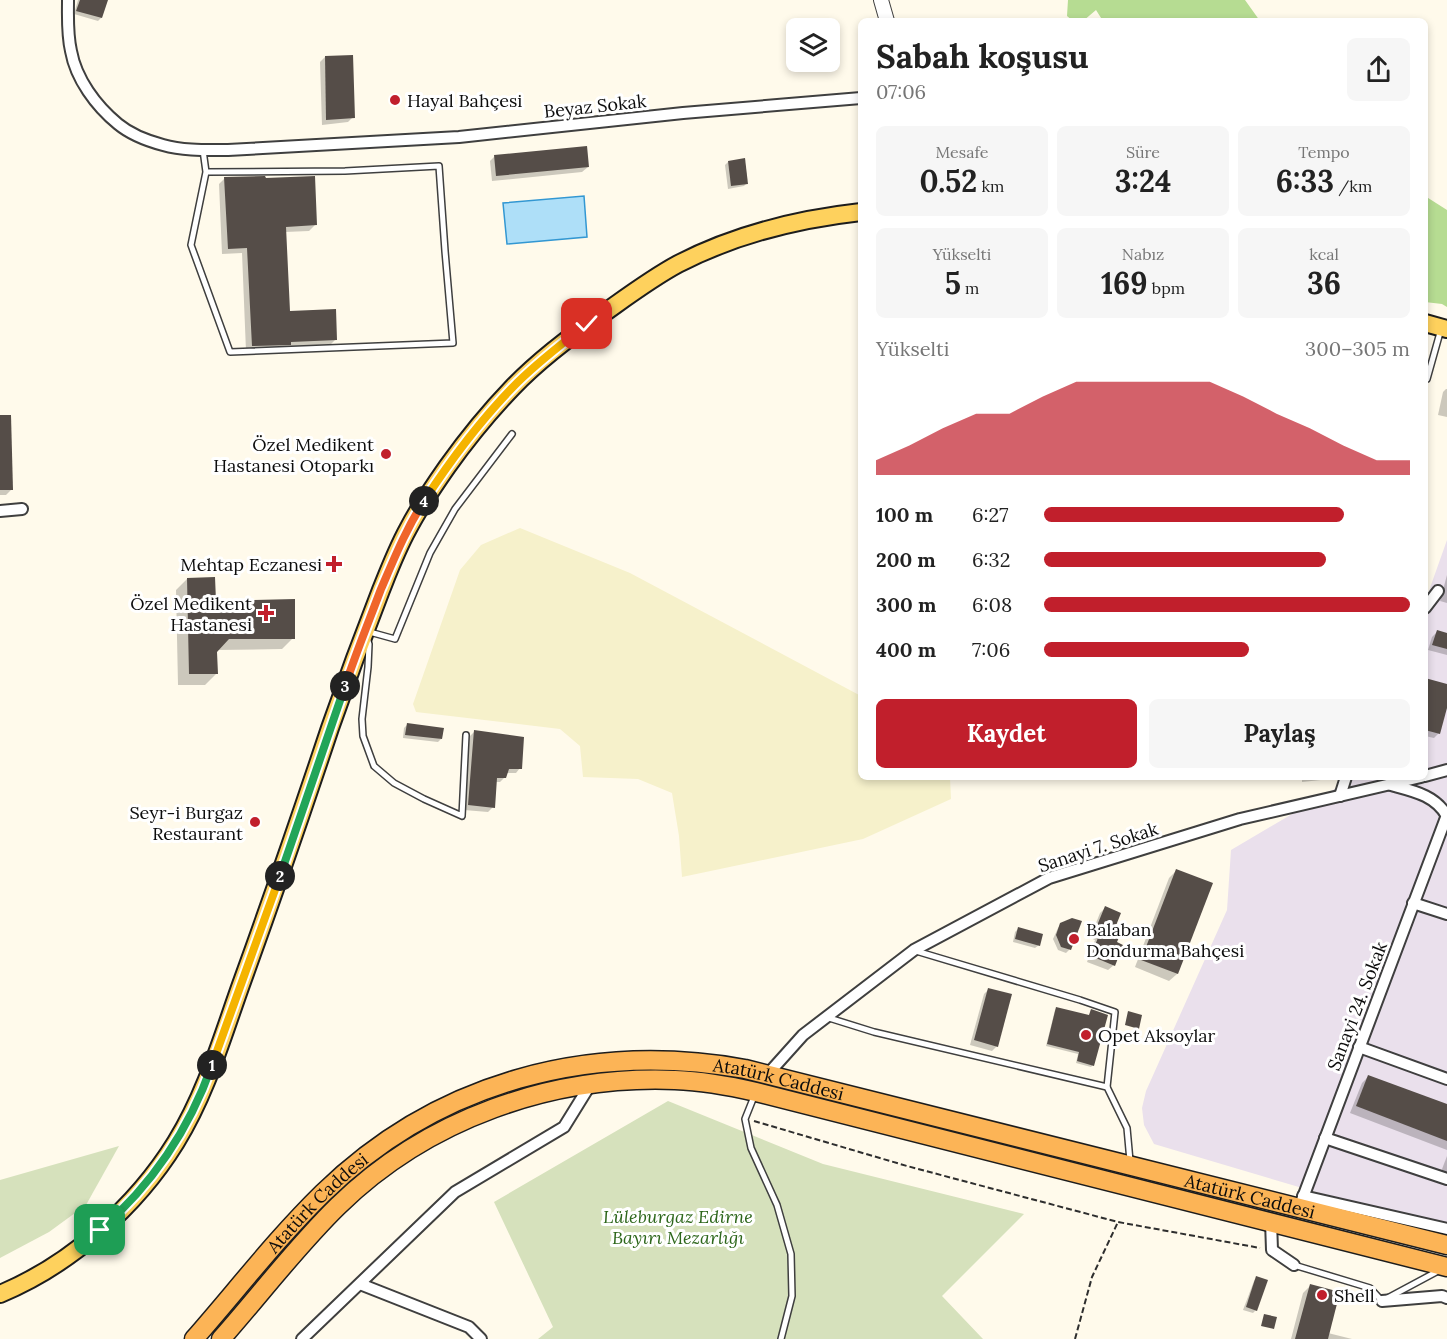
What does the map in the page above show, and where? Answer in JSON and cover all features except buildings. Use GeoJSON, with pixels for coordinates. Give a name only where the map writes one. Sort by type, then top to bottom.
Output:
{"type":"FeatureCollection","features":[{"type":"Feature","properties":{"kind":"highway","name":"Atatürk Caddesi"},"geometry":{"type":"LineString","coordinates":[[194,1339],[273,1245],[324,1192],[359,1160],[402,1130],[440,1109],[482,1091],[552,1071],[627,1060],[686,1061],[768,1074],[1130,1166],[1301,1202],[1447,1245]]}},
{"type":"Feature","properties":{"kind":"highway","name":"Atatürk Caddesi"},"geometry":{"type":"LineString","coordinates":[[220,1339],[339,1204],[391,1161],[436,1133],[479,1113],[543,1094],[619,1081],[676,1080],[756,1092],[1446,1267]]}},
{"type":"Feature","properties":{"kind":"main road"},"geometry":{"type":"LineString","coordinates":[[0,1294],[40,1275],[71,1254],[115,1217],[154,1175],[191,1116],[207,1080],[282,871],[365,631],[407,531],[440,477],[473,433],[512,388],[543,360],[587,324],[680,263],[714,248],[774,228],[858,212]]}},
{"type":"Feature","properties":{"kind":"street","name":"Beyaz Sokak"},"geometry":{"type":"LineString","coordinates":[[68,0],[71,52],[80,78],[95,100],[118,124],[136,135],[165,146],[228,150],[459,136],[683,113],[858,98]]}},
{"type":"Feature","properties":{"kind":"street"},"geometry":{"type":"LineString","coordinates":[[881,0],[886,18]]}},
{"type":"Feature","properties":{"kind":"street"},"geometry":{"type":"LineString","coordinates":[[0,511],[22,509]]}},
{"type":"Feature","properties":{"kind":"street"},"geometry":{"type":"LineString","coordinates":[[1428,604],[1438,591]]}},
{"type":"Feature","properties":{"kind":"street","name":"Sanayi 7. Sokak"},"geometry":{"type":"LineString","coordinates":[[1428,775],[1447,770]]}},
{"type":"Feature","properties":{"kind":"street"},"geometry":{"type":"LineString","coordinates":[[1340,796],[1345,780]]}},
{"type":"Feature","properties":{"kind":"street","name":"Sanayi 7. Sokak"},"geometry":{"type":"LineString","coordinates":[[768,1074],[803,1035],[914,950],[1049,878],[1240,819],[1408,780]]}},
{"type":"Feature","properties":{"kind":"street"},"geometry":{"type":"LineString","coordinates":[[1389,785],[1430,799],[1441,806],[1446,819]]}},
{"type":"Feature","properties":{"kind":"street","name":"Sanayi 24. Sokak"},"geometry":{"type":"LineString","coordinates":[[1301,1202],[1446,819]]}},
{"type":"Feature","properties":{"kind":"street"},"geometry":{"type":"LineString","coordinates":[[1413,903],[1447,914]]}},
{"type":"Feature","properties":{"kind":"street"},"geometry":{"type":"LineString","coordinates":[[1359,1047],[1447,1079]]}},
{"type":"Feature","properties":{"kind":"street"},"geometry":{"type":"LineString","coordinates":[[302,1339],[455,1192],[564,1127],[590,1085]]}},
{"type":"Feature","properties":{"kind":"street"},"geometry":{"type":"LineString","coordinates":[[1324,1138],[1447,1179]]}},
{"type":"Feature","properties":{"kind":"street"},"geometry":{"type":"LineString","coordinates":[[1301,1202],[1447,1229]]}},
{"type":"Feature","properties":{"kind":"street"},"geometry":{"type":"LineString","coordinates":[[1271,1221],[1272,1250],[1294,1265]]}},
{"type":"Feature","properties":{"kind":"street"},"geometry":{"type":"LineString","coordinates":[[360,1284],[469,1327],[481,1339]]}},
{"type":"Feature","properties":{"kind":"street"},"geometry":{"type":"LineString","coordinates":[[1382,1301],[1442,1296],[1447,1298]]}},
{"type":"Feature","properties":{"kind":"lane"},"geometry":{"type":"LineString","coordinates":[[203,150],[206,172],[190,245],[230,352],[453,344],[439,166],[345,171],[206,172]]}},
{"type":"Feature","properties":{"kind":"lane"},"geometry":{"type":"LineString","coordinates":[[1428,374],[1438,327]]}},
{"type":"Feature","properties":{"kind":"lane"},"geometry":{"type":"LineString","coordinates":[[365,631],[395,639],[435,544],[455,509],[512,434]]}},
{"type":"Feature","properties":{"kind":"lane"},"geometry":{"type":"LineString","coordinates":[[365,631],[369,644],[362,719],[363,736],[374,766],[394,783],[424,800],[462,816],[466,735]]}},
{"type":"Feature","properties":{"kind":"lane"},"geometry":{"type":"LineString","coordinates":[[914,950],[1115,1012],[1107,1087],[1127,1128],[1130,1166]]}},
{"type":"Feature","properties":{"kind":"lane"},"geometry":{"type":"LineString","coordinates":[[826,1017],[874,1032],[1107,1087]]}},
{"type":"Feature","properties":{"kind":"lane"},"geometry":{"type":"LineString","coordinates":[[756,1092],[745,1119],[751,1148],[777,1205],[790,1254],[792,1296],[781,1339]]}},
{"type":"Feature","properties":{"kind":"lane"},"geometry":{"type":"LineString","coordinates":[[1294,1265],[1371,1288],[1382,1301],[1446,1267]]}},
{"type":"Feature","properties":{"kind":"path"},"geometry":{"type":"LineString","coordinates":[[745,1119],[907,1166],[1118,1222],[1272,1250]]}},
{"type":"Feature","properties":{"kind":"path"},"geometry":{"type":"LineString","coordinates":[[1075,1339],[1092,1277],[1118,1222]]}},
{"type":"Feature","properties":{"kind":"shaded area"},"geometry":{"type":"Polygon","coordinates":[[[520,528],[630,573],[858,694],[858,780],[950,780],[951,799],[863,839],[682,877],[679,836],[672,793],[638,779],[583,777],[580,746],[560,729],[416,712],[413,704],[460,570],[481,545],[520,528]]]}},
{"type":"Feature","properties":{"kind":"shaded area"},"geometry":{"type":"Polygon","coordinates":[[[1447,540],[1447,1223],[1326,1195],[1154,1144],[1144,1125],[1142,1108],[1146,1091],[1227,910],[1231,850],[1350,780],[1428,780],[1428,594],[1447,540]]]}},
{"type":"Feature","properties":{"kind":"green space"},"geometry":{"type":"Polygon","coordinates":[[[1068,0],[1245,0],[1258,18],[1101,18],[1096,10],[1087,18],[1067,16],[1068,0]]]}},
{"type":"Feature","properties":{"kind":"green space"},"geometry":{"type":"Polygon","coordinates":[[[1428,198],[1447,210],[1447,307],[1428,302],[1428,198]]]}},
{"type":"Feature","properties":{"kind":"green space","name":"Lüleburgaz Edirne Bayırı Mezarlığı"},"geometry":{"type":"Polygon","coordinates":[[[668,1101],[823,1164],[1024,1214],[942,1296],[983,1339],[538,1339],[553,1327],[494,1202],[668,1101]]]}},
{"type":"Feature","properties":{"kind":"green space"},"geometry":{"type":"Polygon","coordinates":[[[119,1146],[86,1205],[49,1232],[0,1258],[0,1180],[119,1146]]]}},
{"type":"Feature","properties":{"kind":"water"},"geometry":{"type":"Polygon","coordinates":[[[584,196],[587,237],[507,244],[503,203],[584,196]]]}},
{"type":"Feature","properties":{"kind":"place","name":"Hayal Bahçesi"},"geometry":{"type":"Point","coordinates":[395,100]}},
{"type":"Feature","properties":{"kind":"place","name":"Özel Medikent Hastanesi Otoparkı"},"geometry":{"type":"Point","coordinates":[386,454]}},
{"type":"Feature","properties":{"kind":"place","name":"Mehtap Eczanesi"},"geometry":{"type":"Point","coordinates":[334,564]}},
{"type":"Feature","properties":{"kind":"place","name":"Özel Medikent Hastanesi"},"geometry":{"type":"Point","coordinates":[266,613]}},
{"type":"Feature","properties":{"kind":"place","name":"Seyr-i Burgaz Restaurant"},"geometry":{"type":"Point","coordinates":[255,822]}},
{"type":"Feature","properties":{"kind":"place","name":"Balaban Dondurma Bahçesi"},"geometry":{"type":"Point","coordinates":[1074,939]}},
{"type":"Feature","properties":{"kind":"place","name":"Opet Aksoylar"},"geometry":{"type":"Point","coordinates":[1086,1035]}},
{"type":"Feature","properties":{"kind":"place","name":"Shell"},"geometry":{"type":"Point","coordinates":[1322,1295]}},
{"type":"Feature","properties":{"kind":"route"},"geometry":{"type":"LineString","coordinates":[[100,1230],[154,1175],[191,1116],[207,1080],[282,871],[356,652],[407,531],[458,452],[512,388],[587,324]]}}]}
